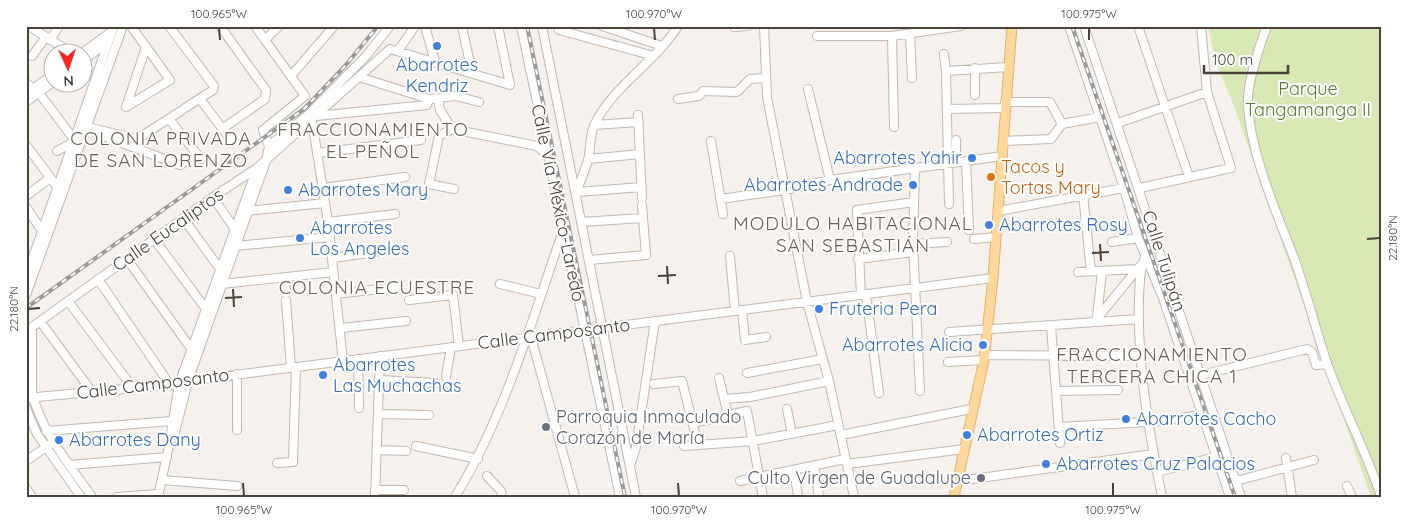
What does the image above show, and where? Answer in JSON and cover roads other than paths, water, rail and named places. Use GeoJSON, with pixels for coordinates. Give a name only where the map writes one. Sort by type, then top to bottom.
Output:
{"type":"FeatureCollection","features":[{"type":"Feature","properties":{"kind":"main road"},"geometry":{"type":"LineString","coordinates":[[954,497],[971,410],[984,357],[993,278],[1012,26]]}},
{"type":"Feature","properties":{"kind":"street"},"geometry":{"type":"LineString","coordinates":[[29,26],[54,42]]}},
{"type":"Feature","properties":{"kind":"street"},"geometry":{"type":"LineString","coordinates":[[46,37],[48,26]]}},
{"type":"Feature","properties":{"kind":"street"},"geometry":{"type":"LineString","coordinates":[[32,56],[46,37],[59,26]]}},
{"type":"Feature","properties":{"kind":"street"},"geometry":{"type":"LineString","coordinates":[[26,295],[31,264],[42,231],[77,143],[90,127],[123,26]]}},
{"type":"Feature","properties":{"kind":"street"},"geometry":{"type":"LineString","coordinates":[[131,26],[170,80],[126,107],[146,47]]}},
{"type":"Feature","properties":{"kind":"street"},"geometry":{"type":"LineString","coordinates":[[134,148],[137,140],[213,90],[214,86],[169,26]]}},
{"type":"Feature","properties":{"kind":"street"},"geometry":{"type":"LineString","coordinates":[[220,26],[266,90],[267,95],[265,99],[222,129]]}},
{"type":"Feature","properties":{"kind":"street"},"geometry":{"type":"LineString","coordinates":[[170,441],[174,436],[188,381],[266,160],[269,146],[263,130],[305,96],[255,26]]}},
{"type":"Feature","properties":{"kind":"street"},"geometry":{"type":"LineString","coordinates":[[265,40],[279,26]]}},
{"type":"Feature","properties":{"kind":"street"},"geometry":{"type":"LineString","coordinates":[[290,76],[334,26]]}},
{"type":"Feature","properties":{"kind":"street"},"geometry":{"type":"LineString","coordinates":[[269,146],[308,115],[360,62],[390,26]]}},
{"type":"Feature","properties":{"kind":"street"},"geometry":{"type":"LineString","coordinates":[[415,26],[398,51],[510,85],[498,26]]}},
{"type":"Feature","properties":{"kind":"street"},"geometry":{"type":"LineString","coordinates":[[425,26],[435,62]]}},
{"type":"Feature","properties":{"kind":"street"},"geometry":{"type":"LineString","coordinates":[[462,26],[472,73]]}},
{"type":"Feature","properties":{"kind":"street","name":"Calle Vía México-Laredo"},"geometry":{"type":"LineString","coordinates":[[521,26],[620,497]]}},
{"type":"Feature","properties":{"kind":"street"},"geometry":{"type":"LineString","coordinates":[[542,26],[636,497]]}},
{"type":"Feature","properties":{"kind":"street"},"geometry":{"type":"LineString","coordinates":[[566,26],[559,30],[654,56]]}},
{"type":"Feature","properties":{"kind":"street"},"geometry":{"type":"LineString","coordinates":[[602,26],[662,46]]}},
{"type":"Feature","properties":{"kind":"street"},"geometry":{"type":"LineString","coordinates":[[576,193],[588,158],[590,138],[594,125],[612,98],[654,56],[678,26]]}},
{"type":"Feature","properties":{"kind":"street"},"geometry":{"type":"LineString","coordinates":[[734,27],[748,26]]}},
{"type":"Feature","properties":{"kind":"street"},"geometry":{"type":"LineString","coordinates":[[764,26],[767,97],[807,302],[824,359],[854,497]]}},
{"type":"Feature","properties":{"kind":"street"},"geometry":{"type":"LineString","coordinates":[[828,35],[829,26]]}},
{"type":"Feature","properties":{"kind":"street"},"geometry":{"type":"LineString","coordinates":[[817,36],[892,36],[961,26]]}},
{"type":"Feature","properties":{"kind":"street"},"geometry":{"type":"LineString","coordinates":[[1068,26],[1124,188],[1138,238],[1163,298],[1230,497]]}},
{"type":"Feature","properties":{"kind":"street","name":"Calle Tulipán"},"geometry":{"type":"LineString","coordinates":[[1084,26],[1140,188],[1241,497]]}},
{"type":"Feature","properties":{"kind":"street"},"geometry":{"type":"LineString","coordinates":[[1138,26],[1189,177]]}},
{"type":"Feature","properties":{"kind":"street"},"geometry":{"type":"LineString","coordinates":[[1140,188],[1231,168],[1207,92],[1201,26]]}},
{"type":"Feature","properties":{"kind":"street"},"geometry":{"type":"LineString","coordinates":[[1267,26],[1260,46],[1247,101],[1259,159],[1306,289],[1327,364],[1346,414],[1369,462],[1381,496]]}},
{"type":"Feature","properties":{"kind":"street"},"geometry":{"type":"LineString","coordinates":[[112,28],[120,35]]}},
{"type":"Feature","properties":{"kind":"street"},"geometry":{"type":"LineString","coordinates":[[26,277],[77,143],[112,28]]}},
{"type":"Feature","properties":{"kind":"street"},"geometry":{"type":"LineString","coordinates":[[92,45],[112,28]]}},
{"type":"Feature","properties":{"kind":"street"},"geometry":{"type":"LineString","coordinates":[[910,34],[912,78]]}},
{"type":"Feature","properties":{"kind":"street"},"geometry":{"type":"LineString","coordinates":[[892,36],[894,127]]}},
{"type":"Feature","properties":{"kind":"street"},"geometry":{"type":"LineString","coordinates":[[108,42],[117,45]]}},
{"type":"Feature","properties":{"kind":"street"},"geometry":{"type":"LineString","coordinates":[[92,54],[108,42]]}},
{"type":"Feature","properties":{"kind":"street","name":"Calle Eucaliptos"},"geometry":{"type":"LineString","coordinates":[[29,397],[32,327],[183,218],[257,168],[390,49],[398,51]]}},
{"type":"Feature","properties":{"kind":"street"},"geometry":{"type":"LineString","coordinates":[[944,54],[949,204]]}},
{"type":"Feature","properties":{"kind":"street"},"geometry":{"type":"LineString","coordinates":[[360,62],[367,69]]}},
{"type":"Feature","properties":{"kind":"street"},"geometry":{"type":"LineString","coordinates":[[946,71],[1008,67]]}},
{"type":"Feature","properties":{"kind":"street"},"geometry":{"type":"LineString","coordinates":[[975,68],[975,95]]}},
{"type":"Feature","properties":{"kind":"street"},"geometry":{"type":"LineString","coordinates":[[358,77],[428,102]]}},
{"type":"Feature","properties":{"kind":"street"},"geometry":{"type":"LineString","coordinates":[[678,99],[699,96],[703,91],[711,89],[737,92],[750,79],[766,78]]}},
{"type":"Feature","properties":{"kind":"street"},"geometry":{"type":"LineString","coordinates":[[26,84],[36,90],[77,143]]}},
{"type":"Feature","properties":{"kind":"street"},"geometry":{"type":"LineString","coordinates":[[26,102],[42,84]]}},
{"type":"Feature","properties":{"kind":"street"},"geometry":{"type":"LineString","coordinates":[[26,94],[42,87]]}},
{"type":"Feature","properties":{"kind":"street"},"geometry":{"type":"LineString","coordinates":[[808,89],[830,180]]}},
{"type":"Feature","properties":{"kind":"street"},"geometry":{"type":"LineString","coordinates":[[1118,123],[1207,92]]}},
{"type":"Feature","properties":{"kind":"street"},"geometry":{"type":"LineString","coordinates":[[343,361],[330,237],[313,118],[428,102],[438,98],[456,96],[479,102]]}},
{"type":"Feature","properties":{"kind":"street"},"geometry":{"type":"LineString","coordinates":[[438,98],[440,110],[452,129]]}},
{"type":"Feature","properties":{"kind":"street"},"geometry":{"type":"LineString","coordinates":[[200,99],[231,140]]}},
{"type":"Feature","properties":{"kind":"street"},"geometry":{"type":"LineString","coordinates":[[946,109],[1050,102],[1062,124]]}},
{"type":"Feature","properties":{"kind":"street"},"geometry":{"type":"LineString","coordinates":[[1003,141],[1051,140],[1062,124],[1100,117]]}},
{"type":"Feature","properties":{"kind":"street"},"geometry":{"type":"LineString","coordinates":[[90,127],[96,133],[180,165],[199,156],[169,118]]}},
{"type":"Feature","properties":{"kind":"street"},"geometry":{"type":"LineString","coordinates":[[589,260],[646,255],[638,119],[594,125]]}},
{"type":"Feature","properties":{"kind":"street"},"geometry":{"type":"LineString","coordinates":[[90,127],[137,140]]}},
{"type":"Feature","properties":{"kind":"street"},"geometry":{"type":"LineString","coordinates":[[454,189],[429,184],[439,136],[452,129],[537,146],[548,157]]}},
{"type":"Feature","properties":{"kind":"street"},"geometry":{"type":"LineString","coordinates":[[318,153],[421,140]]}},
{"type":"Feature","properties":{"kind":"street"},"geometry":{"type":"LineString","coordinates":[[956,140],[956,162]]}},
{"type":"Feature","properties":{"kind":"street"},"geometry":{"type":"LineString","coordinates":[[711,141],[723,214]]}},
{"type":"Feature","properties":{"kind":"street"},"geometry":{"type":"LineString","coordinates":[[57,151],[77,143]]}},
{"type":"Feature","properties":{"kind":"street"},"geometry":{"type":"LineString","coordinates":[[26,145],[58,188]]}},
{"type":"Feature","properties":{"kind":"street"},"geometry":{"type":"LineString","coordinates":[[588,158],[640,154]]}},
{"type":"Feature","properties":{"kind":"street"},"geometry":{"type":"LineString","coordinates":[[720,199],[785,190],[830,180],[1002,156]]}},
{"type":"Feature","properties":{"kind":"street"},"geometry":{"type":"LineString","coordinates":[[966,161],[969,230]]}},
{"type":"Feature","properties":{"kind":"street"},"geometry":{"type":"LineString","coordinates":[[116,497],[158,495],[167,457],[179,384],[257,168]]}},
{"type":"Feature","properties":{"kind":"street"},"geometry":{"type":"LineString","coordinates":[[915,168],[913,248],[920,391]]}},
{"type":"Feature","properties":{"kind":"street"},"geometry":{"type":"LineString","coordinates":[[323,188],[405,177]]}},
{"type":"Feature","properties":{"kind":"street"},"geometry":{"type":"LineString","coordinates":[[26,196],[50,178]]}},
{"type":"Feature","properties":{"kind":"street"},"geometry":{"type":"LineString","coordinates":[[576,193],[642,187]]}},
{"type":"Feature","properties":{"kind":"street"},"geometry":{"type":"LineString","coordinates":[[998,211],[1124,188]]}},
{"type":"Feature","properties":{"kind":"street"},"geometry":{"type":"LineString","coordinates":[[1083,195],[1091,271]]}},
{"type":"Feature","properties":{"kind":"street"},"geometry":{"type":"LineString","coordinates":[[213,197],[234,228]]}},
{"type":"Feature","properties":{"kind":"street"},"geometry":{"type":"LineString","coordinates":[[879,393],[858,259],[857,210],[914,202]]}},
{"type":"Feature","properties":{"kind":"street"},"geometry":{"type":"LineString","coordinates":[[247,211],[325,203]]}},
{"type":"Feature","properties":{"kind":"street"},"geometry":{"type":"LineString","coordinates":[[27,211],[42,231]]}},
{"type":"Feature","properties":{"kind":"street"},"geometry":{"type":"LineString","coordinates":[[328,222],[395,214]]}},
{"type":"Feature","properties":{"kind":"street"},"geometry":{"type":"LineString","coordinates":[[183,218],[220,269]]}},
{"type":"Feature","properties":{"kind":"street"},"geometry":{"type":"LineString","coordinates":[[581,222],[643,218]]}},
{"type":"Feature","properties":{"kind":"street"},"geometry":{"type":"LineString","coordinates":[[455,497],[478,459],[528,337],[564,226]]}},
{"type":"Feature","properties":{"kind":"street"},"geometry":{"type":"LineString","coordinates":[[235,246],[330,237]]}},
{"type":"Feature","properties":{"kind":"street"},"geometry":{"type":"LineString","coordinates":[[974,239],[996,237]]}},
{"type":"Feature","properties":{"kind":"street"},"geometry":{"type":"LineString","coordinates":[[1112,242],[1138,238]]}},
{"type":"Feature","properties":{"kind":"street"},"geometry":{"type":"LineString","coordinates":[[154,239],[206,309]]}},
{"type":"Feature","properties":{"kind":"street"},"geometry":{"type":"LineString","coordinates":[[858,259],[947,242]]}},
{"type":"Feature","properties":{"kind":"street"},"geometry":{"type":"LineString","coordinates":[[332,258],[391,250]]}},
{"type":"Feature","properties":{"kind":"street"},"geometry":{"type":"LineString","coordinates":[[730,256],[745,340],[766,337]]}},
{"type":"Feature","properties":{"kind":"street"},"geometry":{"type":"LineString","coordinates":[[1096,319],[1139,268],[1145,257]]}},
{"type":"Feature","properties":{"kind":"street"},"geometry":{"type":"LineString","coordinates":[[127,259],[192,350]]}},
{"type":"Feature","properties":{"kind":"street"},"geometry":{"type":"LineString","coordinates":[[1078,272],[1139,268]]}},
{"type":"Feature","properties":{"kind":"street"},"geometry":{"type":"LineString","coordinates":[[1139,268],[1141,356],[1148,422],[1162,497]]}},
{"type":"Feature","properties":{"kind":"street"},"geometry":{"type":"LineString","coordinates":[[1096,319],[1102,271]]}},
{"type":"Feature","properties":{"kind":"street"},"geometry":{"type":"LineString","coordinates":[[222,284],[333,272]]}},
{"type":"Feature","properties":{"kind":"street"},"geometry":{"type":"LineString","coordinates":[[285,277],[286,290]]}},
{"type":"Feature","properties":{"kind":"street","name":"Calle Camposanto"},"geometry":{"type":"LineString","coordinates":[[29,397],[179,384],[237,374],[993,278]]}},
{"type":"Feature","properties":{"kind":"street"},"geometry":{"type":"LineString","coordinates":[[98,279],[170,385]]}},
{"type":"Feature","properties":{"kind":"street"},"geometry":{"type":"LineString","coordinates":[[500,284],[541,294]]}},
{"type":"Feature","properties":{"kind":"street"},"geometry":{"type":"LineString","coordinates":[[336,294],[397,287]]}},
{"type":"Feature","properties":{"kind":"street"},"geometry":{"type":"LineString","coordinates":[[409,300],[453,295],[459,346]]}},
{"type":"Feature","properties":{"kind":"street"},"geometry":{"type":"LineString","coordinates":[[276,463],[293,462],[293,367],[286,300]]}},
{"type":"Feature","properties":{"kind":"street"},"geometry":{"type":"LineString","coordinates":[[68,301],[132,388]]}},
{"type":"Feature","properties":{"kind":"street"},"geometry":{"type":"LineString","coordinates":[[949,332],[1051,326],[1096,319],[1139,319]]}},
{"type":"Feature","properties":{"kind":"street"},"geometry":{"type":"LineString","coordinates":[[40,321],[92,392]]}},
{"type":"Feature","properties":{"kind":"street"},"geometry":{"type":"LineString","coordinates":[[341,328],[406,321]]}},
{"type":"Feature","properties":{"kind":"street"},"geometry":{"type":"LineString","coordinates":[[630,465],[636,447],[655,321]]}},
{"type":"Feature","properties":{"kind":"street"},"geometry":{"type":"LineString","coordinates":[[1051,326],[1060,443]]}},
{"type":"Feature","properties":{"kind":"street"},"geometry":{"type":"LineString","coordinates":[[528,337],[575,497]]}},
{"type":"Feature","properties":{"kind":"street"},"geometry":{"type":"LineString","coordinates":[[446,377],[451,347]]}},
{"type":"Feature","properties":{"kind":"street"},"geometry":{"type":"LineString","coordinates":[[1201,375],[1307,349],[1312,352],[1316,365],[1327,364]]}},
{"type":"Feature","properties":{"kind":"street"},"geometry":{"type":"LineString","coordinates":[[948,362],[984,357],[1054,355],[1141,356]]}},
{"type":"Feature","properties":{"kind":"street"},"geometry":{"type":"LineString","coordinates":[[380,356],[375,493],[404,490]]}},
{"type":"Feature","properties":{"kind":"street"},"geometry":{"type":"LineString","coordinates":[[26,359],[29,397],[46,431],[92,497]]}},
{"type":"Feature","properties":{"kind":"street"},"geometry":{"type":"LineString","coordinates":[[358,359],[358,408]]}},
{"type":"Feature","properties":{"kind":"street"},"geometry":{"type":"LineString","coordinates":[[747,372],[824,359]]}},
{"type":"Feature","properties":{"kind":"street"},"geometry":{"type":"LineString","coordinates":[[237,374],[237,430]]}},
{"type":"Feature","properties":{"kind":"street"},"geometry":{"type":"LineString","coordinates":[[719,378],[728,415]]}},
{"type":"Feature","properties":{"kind":"street"},"geometry":{"type":"LineString","coordinates":[[380,380],[436,383]]}},
{"type":"Feature","properties":{"kind":"street"},"geometry":{"type":"LineString","coordinates":[[654,384],[682,381],[698,445]]}},
{"type":"Feature","properties":{"kind":"street"},"geometry":{"type":"LineString","coordinates":[[724,398],[750,397],[829,381]]}},
{"type":"Feature","properties":{"kind":"street"},"geometry":{"type":"LineString","coordinates":[[1056,391],[1118,390]]}},
{"type":"Feature","properties":{"kind":"street"},"geometry":{"type":"LineString","coordinates":[[26,408],[28,420],[79,495],[85,487]]}},
{"type":"Feature","properties":{"kind":"street"},"geometry":{"type":"LineString","coordinates":[[787,409],[792,434]]}},
{"type":"Feature","properties":{"kind":"street"},"geometry":{"type":"LineString","coordinates":[[841,435],[971,410]]}},
{"type":"Feature","properties":{"kind":"street"},"geometry":{"type":"LineString","coordinates":[[693,422],[747,411],[763,497]]}},
{"type":"Feature","properties":{"kind":"street"},"geometry":{"type":"LineString","coordinates":[[379,414],[429,415]]}},
{"type":"Feature","properties":{"kind":"street"},"geometry":{"type":"LineString","coordinates":[[1059,428],[1148,422],[1202,415]]}},
{"type":"Feature","properties":{"kind":"street"},"geometry":{"type":"LineString","coordinates":[[46,431],[172,421]]}},
{"type":"Feature","properties":{"kind":"street"},"geometry":{"type":"LineString","coordinates":[[684,446],[753,441],[838,425]]}},
{"type":"Feature","properties":{"kind":"street"},"geometry":{"type":"LineString","coordinates":[[26,461],[53,442]]}},
{"type":"Feature","properties":{"kind":"street"},"geometry":{"type":"LineString","coordinates":[[416,446],[478,459]]}},
{"type":"Feature","properties":{"kind":"street"},"geometry":{"type":"LineString","coordinates":[[740,481],[814,466],[964,449]]}},
{"type":"Feature","properties":{"kind":"street"},"geometry":{"type":"LineString","coordinates":[[377,450],[406,450]]}},
{"type":"Feature","properties":{"kind":"street"},"geometry":{"type":"LineString","coordinates":[[958,481],[1153,454]]}},
{"type":"Feature","properties":{"kind":"street"},"geometry":{"type":"LineString","coordinates":[[1157,472],[1216,456]]}},
{"type":"Feature","properties":{"kind":"street"},"geometry":{"type":"LineString","coordinates":[[69,465],[167,457]]}},
{"type":"Feature","properties":{"kind":"street"},"geometry":{"type":"LineString","coordinates":[[1286,458],[1292,497]]}},
{"type":"Feature","properties":{"kind":"street"},"geometry":{"type":"LineString","coordinates":[[1236,481],[1314,460]]}},
{"type":"Feature","properties":{"kind":"street"},"geometry":{"type":"LineString","coordinates":[[814,466],[819,497]]}},
{"type":"Feature","properties":{"kind":"street"},"geometry":{"type":"LineString","coordinates":[[794,470],[798,497]]}},
{"type":"Feature","properties":{"kind":"street"},"geometry":{"type":"LineString","coordinates":[[487,476],[501,491],[502,497]]}},
{"type":"Feature","properties":{"kind":"street"},"geometry":{"type":"LineString","coordinates":[[162,480],[237,486]]}},
{"type":"Feature","properties":{"kind":"street"},"geometry":{"type":"LineString","coordinates":[[1348,486],[1352,497]]}},
{"type":"Feature","properties":{"kind":"street"},"geometry":{"type":"LineString","coordinates":[[26,488],[32,497]]}},
{"type":"Feature","properties":{"kind":"railway"},"geometry":{"type":"LineString","coordinates":[[26,308],[304,109],[345,66],[378,26]]}},
{"type":"Feature","properties":{"kind":"railway"},"geometry":{"type":"LineString","coordinates":[[527,26],[625,497]]}},
{"type":"Feature","properties":{"kind":"railway"},"geometry":{"type":"LineString","coordinates":[[1072,26],[1235,497]]}},
{"type":"Feature","properties":{"kind":"place","name":"Abarrotes Kendriz"},"geometry":{"type":"Point","coordinates":[437,46]}},
{"type":"Feature","properties":{"kind":"place","name":"Abarrotes Yahir"},"geometry":{"type":"Point","coordinates":[972,158]}},
{"type":"Feature","properties":{"kind":"place","name":"Tacos y Tortas Mary"},"geometry":{"type":"Point","coordinates":[991,177]}},
{"type":"Feature","properties":{"kind":"place","name":"Abarrotes Andrade"},"geometry":{"type":"Point","coordinates":[913,185]}},
{"type":"Feature","properties":{"kind":"place","name":"Abarrotes Mary"},"geometry":{"type":"Point","coordinates":[288,190]}},
{"type":"Feature","properties":{"kind":"place","name":"Abarrotes Rosy"},"geometry":{"type":"Point","coordinates":[989,225]}},
{"type":"Feature","properties":{"kind":"place","name":"Abarrotes Los Angeles"},"geometry":{"type":"Point","coordinates":[300,238]}},
{"type":"Feature","properties":{"kind":"place","name":"Fruteria Pera"},"geometry":{"type":"Point","coordinates":[819,309]}},
{"type":"Feature","properties":{"kind":"place","name":"Abarrotes Alicia"},"geometry":{"type":"Point","coordinates":[983,345]}},
{"type":"Feature","properties":{"kind":"place","name":"Abarrotes Las Muchachas"},"geometry":{"type":"Point","coordinates":[323,375]}},
{"type":"Feature","properties":{"kind":"place","name":"Abarrotes Cacho"},"geometry":{"type":"Point","coordinates":[1126,419]}},
{"type":"Feature","properties":{"kind":"place","name":"Parroquia Inmaculado Corazón de María"},"geometry":{"type":"Point","coordinates":[546,427]}},
{"type":"Feature","properties":{"kind":"place","name":"Abarrotes Ortiz"},"geometry":{"type":"Point","coordinates":[967,435]}},
{"type":"Feature","properties":{"kind":"place","name":"Abarrotes Dany"},"geometry":{"type":"Point","coordinates":[59,440]}},
{"type":"Feature","properties":{"kind":"place","name":"Abarrotes Cruz Palacios"},"geometry":{"type":"Point","coordinates":[1046,464]}},
{"type":"Feature","properties":{"kind":"place","name":"Culto Virgen de Guadalupe"},"geometry":{"type":"Point","coordinates":[981,478]}},
{"type":"Feature","properties":{"kind":"district","name":"FRACCIONAMIENTO EL PEÑOL"},"geometry":{"type":"Point","coordinates":[373,140]}},
{"type":"Feature","properties":{"kind":"district","name":"COLONIA PRIVADA DE SAN LORENZO"},"geometry":{"type":"Point","coordinates":[161,149]}},
{"type":"Feature","properties":{"kind":"district","name":"MODULO HABITACIONAL SAN SEBASTIÁN"},"geometry":{"type":"Point","coordinates":[853,234]}},
{"type":"Feature","properties":{"kind":"district","name":"COLONIA ECUESTRE"},"geometry":{"type":"Point","coordinates":[377,287]}},
{"type":"Feature","properties":{"kind":"district","name":"FRACCIONAMIENTO TERCERA CHICA 1"},"geometry":{"type":"Point","coordinates":[1152,365]}},
{"type":"Feature","properties":{"kind":"park label","name":"Parque Tangamanga II"},"geometry":{"type":"Point","coordinates":[1308,99]}}]}
